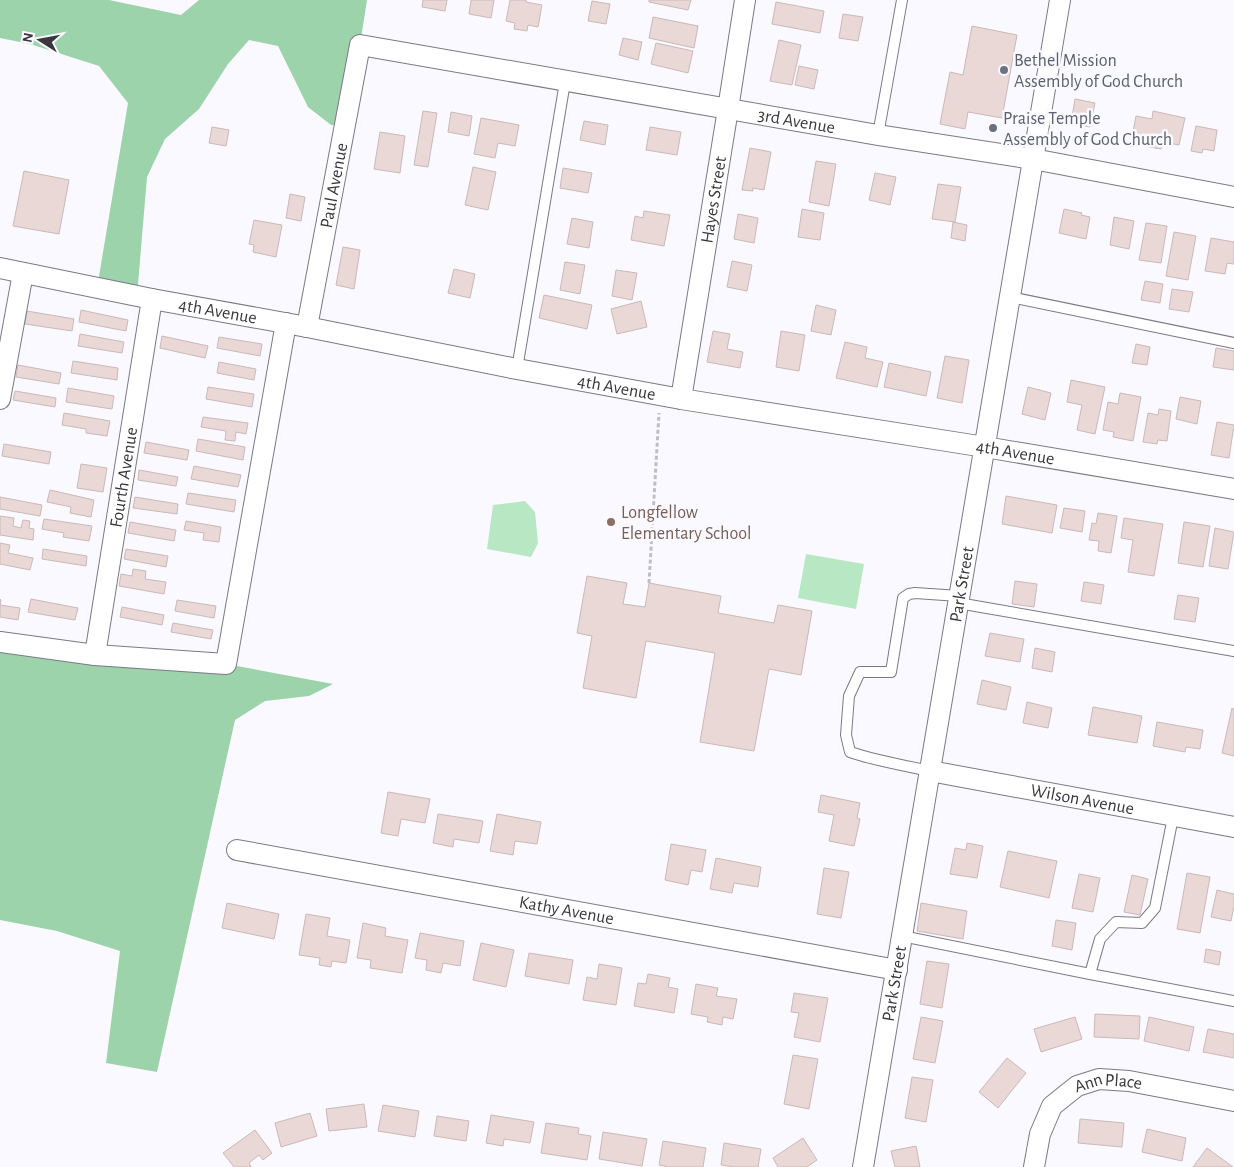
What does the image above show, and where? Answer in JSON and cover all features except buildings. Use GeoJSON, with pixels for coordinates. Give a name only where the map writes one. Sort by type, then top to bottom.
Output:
{"type":"FeatureCollection","features":[{"type":"Feature","properties":{"kind":"street","name":"Hayes Street"},"geometry":{"type":"LineString","coordinates":[[680,398],[745,0]]}},
{"type":"Feature","properties":{"kind":"street","name":"Park Street"},"geometry":{"type":"LineString","coordinates":[[863,1167],[1060,0]]}},
{"type":"Feature","properties":{"kind":"street","name":"3rd Avenue"},"geometry":{"type":"LineString","coordinates":[[360,46],[878,135],[1033,159],[1234,198]]}},
{"type":"Feature","properties":{"kind":"street","name":"Paul Avenue"},"geometry":{"type":"LineString","coordinates":[[307,327],[360,46]]}},
{"type":"Feature","properties":{"kind":"street","name":"4th Avenue"},"geometry":{"type":"LineString","coordinates":[[0,268],[517,369],[680,398],[1234,489]]}},
{"type":"Feature","properties":{"kind":"street"},"geometry":{"type":"LineString","coordinates":[[0,399],[23,273]]}},
{"type":"Feature","properties":{"kind":"street","name":"Fourth Avenue"},"geometry":{"type":"LineString","coordinates":[[95,655],[152,299]]}},
{"type":"Feature","properties":{"kind":"street"},"geometry":{"type":"LineString","coordinates":[[0,642],[95,655],[226,664],[286,323]]}},
{"type":"Feature","properties":{"kind":"street","name":"Wilson Avenue"},"geometry":{"type":"LineString","coordinates":[[930,771],[1234,827]]}},
{"type":"Feature","properties":{"kind":"street","name":"Kathy Avenue"},"geometry":{"type":"LineString","coordinates":[[237,850],[897,970]]}},
{"type":"Feature","properties":{"kind":"street","name":"Ann Place"},"geometry":{"type":"LineString","coordinates":[[1034,1167],[1040,1134],[1052,1106],[1077,1086],[1100,1080],[1129,1082],[1234,1101]]}},
{"type":"Feature","properties":{"kind":"lane"},"geometry":{"type":"LineString","coordinates":[[878,135],[902,0]]}},
{"type":"Feature","properties":{"kind":"lane"},"geometry":{"type":"LineString","coordinates":[[517,369],[565,82]]}},
{"type":"Feature","properties":{"kind":"lane"},"geometry":{"type":"LineString","coordinates":[[1010,297],[1234,343]]}},
{"type":"Feature","properties":{"kind":"lane"},"geometry":{"type":"LineString","coordinates":[[930,771],[868,758],[850,752],[846,735],[849,696],[860,672],[891,672],[903,598],[909,594],[916,593],[959,600],[1234,651]]}},
{"type":"Feature","properties":{"kind":"lane"},"geometry":{"type":"LineString","coordinates":[[1090,974],[1100,939],[1116,922],[1142,923],[1155,908],[1173,817]]}},
{"type":"Feature","properties":{"kind":"lane"},"geometry":{"type":"LineString","coordinates":[[902,936],[1090,974],[1234,1000]]}},
{"type":"Feature","properties":{"kind":"path"},"geometry":{"type":"LineString","coordinates":[[649,584],[660,394]]}},
{"type":"Feature","properties":{"kind":"green space"},"geometry":{"type":"Polygon","coordinates":[[[0,0],[109,0],[181,15],[199,0],[367,0],[345,126],[331,125],[308,107],[278,46],[249,40],[228,64],[199,109],[165,139],[147,177],[137,296],[97,288],[128,103],[99,66],[30,44],[0,38],[0,0]]]}},
{"type":"Feature","properties":{"kind":"green space"},"geometry":{"type":"Polygon","coordinates":[[[525,501],[535,512],[538,543],[531,557],[487,549],[493,505],[525,501]]]}},
{"type":"Feature","properties":{"kind":"green space"},"geometry":{"type":"Polygon","coordinates":[[[806,554],[864,564],[856,609],[798,598],[806,554]]]}},
{"type":"Feature","properties":{"kind":"green space"},"geometry":{"type":"Polygon","coordinates":[[[0,642],[226,664],[333,684],[309,696],[265,701],[235,720],[157,1072],[106,1063],[120,951],[57,931],[0,920],[0,642]]]}},
{"type":"Feature","properties":{"kind":"place","name":"Bethel Mission Assembly of God Church"},"geometry":{"type":"Point","coordinates":[1004,70]}},
{"type":"Feature","properties":{"kind":"place","name":"Praise Temple Assembly of God Church"},"geometry":{"type":"Point","coordinates":[993,128]}},
{"type":"Feature","properties":{"kind":"place","name":"Longfellow Elementary School"},"geometry":{"type":"Point","coordinates":[611,522]}}]}
